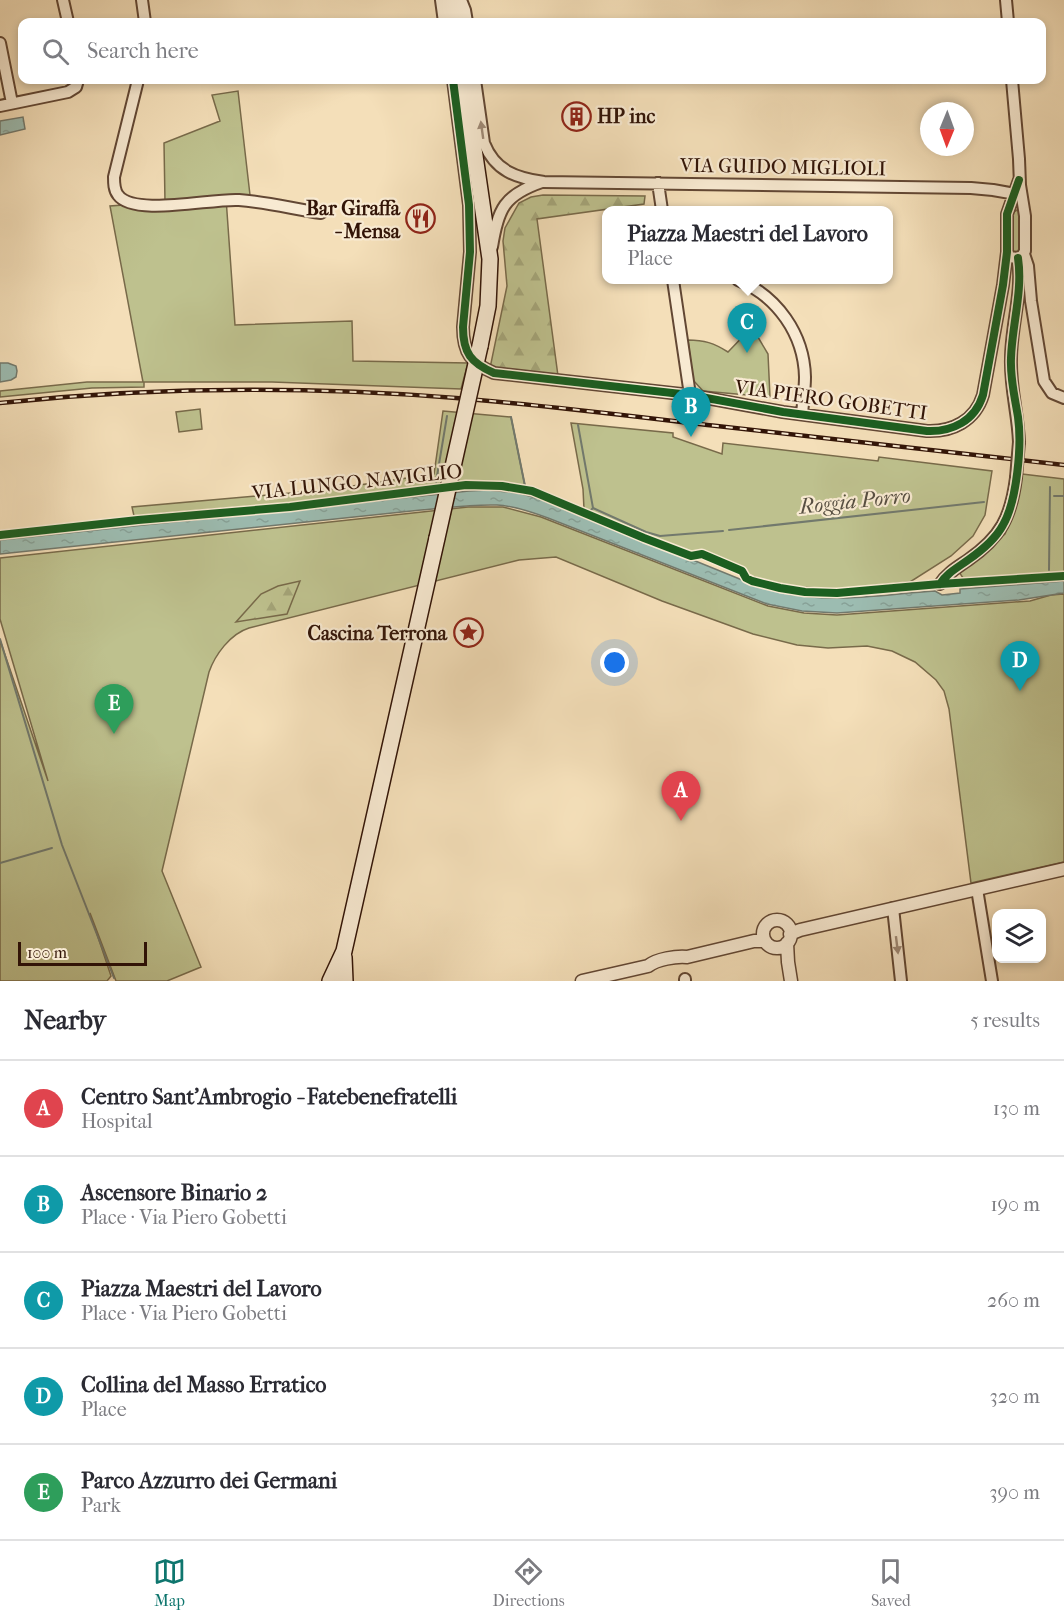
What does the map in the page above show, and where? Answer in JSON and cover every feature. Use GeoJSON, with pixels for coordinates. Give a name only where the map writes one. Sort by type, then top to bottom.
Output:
{"type":"FeatureCollection","features":[{"type":"Feature","properties":{"kind":"main road"},"geometry":{"type":"LineString","coordinates":[[452,0],[455,18]]}},
{"type":"Feature","properties":{"kind":"main road"},"geometry":{"type":"LineString","coordinates":[[345,981],[344,958],[488,306],[490,259],[465,84]]}},
{"type":"Feature","properties":{"kind":"main road"},"geometry":{"type":"LineString","coordinates":[[330,981],[344,958]]}},
{"type":"Feature","properties":{"kind":"street"},"geometry":{"type":"LineString","coordinates":[[63,0],[67,18]]}},
{"type":"Feature","properties":{"kind":"street"},"geometry":{"type":"LineString","coordinates":[[142,0],[144,18]]}},
{"type":"Feature","properties":{"kind":"street"},"geometry":{"type":"LineString","coordinates":[[441,0],[443,18]]}},
{"type":"Feature","properties":{"kind":"street"},"geometry":{"type":"LineString","coordinates":[[461,0],[466,18]]}},
{"type":"Feature","properties":{"kind":"street"},"geometry":{"type":"LineString","coordinates":[[1006,0],[1008,18]]}},
{"type":"Feature","properties":{"kind":"street"},"geometry":{"type":"LineString","coordinates":[[0,43],[12,104]]}},
{"type":"Feature","properties":{"kind":"street"},"geometry":{"type":"LineString","coordinates":[[137,84],[114,177],[115,188],[120,197],[132,203],[151,206],[238,200],[321,213]]}},
{"type":"Feature","properties":{"kind":"street","name":"VIA PIERO GOBETTI"},"geometry":{"type":"LineString","coordinates":[[454,84],[469,205],[470,252],[463,327],[465,347],[469,356],[494,373],[690,395],[802,414],[932,432],[951,428],[962,423],[981,400],[1003,285],[1016,256]]}},
{"type":"Feature","properties":{"kind":"street"},"geometry":{"type":"LineString","coordinates":[[476,84],[484,143],[488,152],[504,170],[527,179],[544,182]]}},
{"type":"Feature","properties":{"kind":"street"},"geometry":{"type":"LineString","coordinates":[[1012,84],[1019,159],[1018,195],[1024,213],[1025,250],[1016,256]]}},
{"type":"Feature","properties":{"kind":"street"},"geometry":{"type":"LineString","coordinates":[[0,106],[67,93],[76,85]]}},
{"type":"Feature","properties":{"kind":"street"},"geometry":{"type":"LineString","coordinates":[[490,259],[496,223],[502,208],[519,192],[544,182]]}},
{"type":"Feature","properties":{"kind":"street","name":"VIA GUIDO MIGLIOLI"},"geometry":{"type":"LineString","coordinates":[[544,182],[971,188],[1018,195]]}},
{"type":"Feature","properties":{"kind":"street"},"geometry":{"type":"LineString","coordinates":[[658,183],[661,206]]}},
{"type":"Feature","properties":{"kind":"street"},"geometry":{"type":"LineString","coordinates":[[940,584],[945,576],[973,556],[997,534],[1010,510],[1019,442],[1011,350],[1020,275],[1008,212],[1018,195]]}},
{"type":"Feature","properties":{"kind":"street"},"geometry":{"type":"LineString","coordinates":[[1008,212],[1012,207],[1017,207],[1024,213]]}},
{"type":"Feature","properties":{"kind":"street"},"geometry":{"type":"LineString","coordinates":[[1016,256],[1028,266],[1031,302],[1044,381],[1052,393],[1064,398]]}},
{"type":"Feature","properties":{"kind":"street"},"geometry":{"type":"LineString","coordinates":[[674,284],[690,395]]}},
{"type":"Feature","properties":{"kind":"street","name":"VIA PIERO GOBETTI"},"geometry":{"type":"LineString","coordinates":[[747,284],[772,302],[795,333],[805,374],[802,414]]}},
{"type":"Feature","properties":{"kind":"street"},"geometry":{"type":"LineString","coordinates":[[761,938],[769,946],[788,936],[893,908],[1064,869]]}},
{"type":"Feature","properties":{"kind":"street"},"geometry":{"type":"LineString","coordinates":[[977,889],[992,981]]}},
{"type":"Feature","properties":{"kind":"street"},"geometry":{"type":"LineString","coordinates":[[893,908],[901,981]]}},
{"type":"Feature","properties":{"kind":"street"},"geometry":{"type":"LineString","coordinates":[[761,938],[766,926],[773,921],[782,922],[788,936],[791,981]]}},
{"type":"Feature","properties":{"kind":"street"},"geometry":{"type":"LineString","coordinates":[[582,981],[761,938]]}},
{"type":"Feature","properties":{"kind":"street"},"geometry":{"type":"LineString","coordinates":[[344,958],[350,981]]}},
{"type":"Feature","properties":{"kind":"green space"},"geometry":{"type":"Polygon","coordinates":[[[238,91],[250,195],[226,198],[235,325],[352,321],[353,361],[468,363],[461,389],[272,382],[144,382],[144,387],[92,388],[0,397],[0,391],[87,382],[143,382],[110,206],[165,202],[164,143],[220,121],[212,95],[238,91]]]}},
{"type":"Feature","properties":{"kind":"green space"},"geometry":{"type":"Polygon","coordinates":[[[543,195],[645,196],[644,204],[602,206],[602,210],[537,219],[558,376],[490,368],[507,286],[503,241],[505,228],[519,203],[531,197],[543,195]]]}},
{"type":"Feature","properties":{"kind":"green space"},"geometry":{"type":"Polygon","coordinates":[[[1017,210],[1020,212],[1020,253],[1012,252],[1012,213],[1017,210]]]}},
{"type":"Feature","properties":{"kind":"green space"},"geometry":{"type":"Polygon","coordinates":[[[752,327],[768,354],[770,397],[703,391],[693,380],[688,340],[709,343],[728,352],[752,327]]]}},
{"type":"Feature","properties":{"kind":"green space"},"geometry":{"type":"Polygon","coordinates":[[[200,409],[202,429],[179,432],[176,412],[200,409]]]}},
{"type":"Feature","properties":{"kind":"green space"},"geometry":{"type":"Polygon","coordinates":[[[443,411],[511,417],[525,486],[502,482],[466,482],[289,503],[134,516],[132,507],[325,490],[434,474],[443,411]]]}},
{"type":"Feature","properties":{"kind":"green space"},"geometry":{"type":"Polygon","coordinates":[[[571,423],[673,433],[673,437],[722,454],[723,443],[878,461],[879,457],[992,471],[985,515],[973,536],[951,556],[910,582],[843,589],[797,587],[770,582],[749,575],[744,569],[702,552],[691,553],[584,509],[583,489],[571,423]]]}},
{"type":"Feature","properties":{"kind":"green space"},"geometry":{"type":"Polygon","coordinates":[[[1022,474],[1064,479],[1064,573],[963,578],[959,572],[1005,534],[1016,507],[1022,474]]]}},
{"type":"Feature","properties":{"kind":"green space"},"geometry":{"type":"Polygon","coordinates":[[[468,507],[503,507],[541,517],[768,606],[804,613],[837,615],[1030,601],[1064,594],[1064,862],[971,883],[949,709],[944,691],[936,680],[915,662],[892,651],[867,646],[828,648],[797,645],[753,634],[662,601],[556,557],[519,560],[249,628],[236,635],[219,652],[209,672],[162,871],[201,967],[167,981],[116,981],[90,913],[111,976],[107,981],[0,981],[0,640],[48,781],[0,619],[0,558],[468,507]]]}},
{"type":"Feature","properties":{"kind":"green space"},"geometry":{"type":"Polygon","coordinates":[[[300,581],[287,614],[236,622],[261,594],[278,586],[300,581]]]}},
{"type":"Feature","properties":{"kind":"water"},"geometry":{"type":"Polygon","coordinates":[[[23,117],[25,129],[0,135],[0,121],[23,117]]]}},
{"type":"Feature","properties":{"kind":"water"},"geometry":{"type":"Polygon","coordinates":[[[0,363],[16,366],[16,377],[0,382],[0,363]]]}},
{"type":"Feature","properties":{"kind":"water"},"geometry":{"type":"Polygon","coordinates":[[[488,490],[518,493],[548,501],[752,584],[790,594],[842,598],[935,591],[942,595],[960,593],[960,589],[1064,581],[1064,593],[1019,600],[837,613],[802,611],[767,604],[542,516],[497,505],[421,510],[0,554],[0,540],[488,490]]]}},
{"type":"Feature","properties":{"kind":"waterway"},"geometry":{"type":"LineString","coordinates":[[436,482],[447,416]]}},
{"type":"Feature","properties":{"kind":"waterway"},"geometry":{"type":"LineString","coordinates":[[511,417],[525,486]]}},
{"type":"Feature","properties":{"kind":"waterway"},"geometry":{"type":"LineString","coordinates":[[578,425],[593,508],[591,510]]}},
{"type":"Feature","properties":{"kind":"waterway"},"geometry":{"type":"LineString","coordinates":[[1049,570],[1050,487]]}},
{"type":"Feature","properties":{"kind":"waterway","name":"Roggia Porro"},"geometry":{"type":"LineString","coordinates":[[1054,496],[1064,496]]}},
{"type":"Feature","properties":{"kind":"waterway","name":"Roggia Porro"},"geometry":{"type":"LineString","coordinates":[[729,530],[984,502]]}},
{"type":"Feature","properties":{"kind":"waterway","name":"Roggia Porro"},"geometry":{"type":"LineString","coordinates":[[593,508],[660,536],[723,531]]}},
{"type":"Feature","properties":{"kind":"waterway"},"geometry":{"type":"LineString","coordinates":[[0,639],[62,845],[114,978]]}},
{"type":"Feature","properties":{"kind":"waterway"},"geometry":{"type":"LineString","coordinates":[[0,863],[52,848]]}},
{"type":"Feature","properties":{"kind":"railway"},"geometry":{"type":"LineString","coordinates":[[0,403],[171,391],[285,390],[399,394],[554,407],[1064,465]]}},
{"type":"Feature","properties":{"kind":"cycle path"},"geometry":{"type":"LineString","coordinates":[[454,84],[469,205],[470,252],[463,336],[467,350],[474,361],[494,373],[690,395],[783,412],[927,431],[954,427],[974,412],[983,395],[1003,285],[1007,252],[1007,214],[1019,180]]}},
{"type":"Feature","properties":{"kind":"cycle path"},"geometry":{"type":"LineString","coordinates":[[940,584],[949,574],[992,540],[1003,525],[1012,502],[1019,442],[1011,366],[1019,283],[1018,258]]}},
{"type":"Feature","properties":{"kind":"cycle path","name":"VIA LUNGO NAVIGLIO"},"geometry":{"type":"LineString","coordinates":[[0,535],[290,507],[466,485],[502,486],[532,491],[691,556],[702,554],[742,571],[746,578],[752,581],[780,588],[805,592],[837,593],[1064,576]]}},
{"type":"Feature","properties":{"kind":"place","name":"HP inc"},"geometry":{"type":"Point","coordinates":[576,116]}},
{"type":"Feature","properties":{"kind":"place","name":"Bar Giraffa - Mensa"},"geometry":{"type":"Point","coordinates":[421,219]}},
{"type":"Feature","properties":{"kind":"place","name":"Piazza Maestri del Lavoro"},"geometry":{"type":"Point","coordinates":[747,353]}},
{"type":"Feature","properties":{"kind":"place","name":"Ascensore Binario 2"},"geometry":{"type":"Point","coordinates":[691,437]}},
{"type":"Feature","properties":{"kind":"place","name":"Cascina Terrona"},"geometry":{"type":"Point","coordinates":[468,633]}},
{"type":"Feature","properties":{"kind":"place","name":"Collina del Masso Erratico"},"geometry":{"type":"Point","coordinates":[1020,691]}},
{"type":"Feature","properties":{"kind":"place","name":"Parco Azzurro dei Germani"},"geometry":{"type":"Point","coordinates":[114,734]}},
{"type":"Feature","properties":{"kind":"place","name":"Centro Sant'Ambrogio - Fatebenefratelli"},"geometry":{"type":"Point","coordinates":[681,821]}}]}
